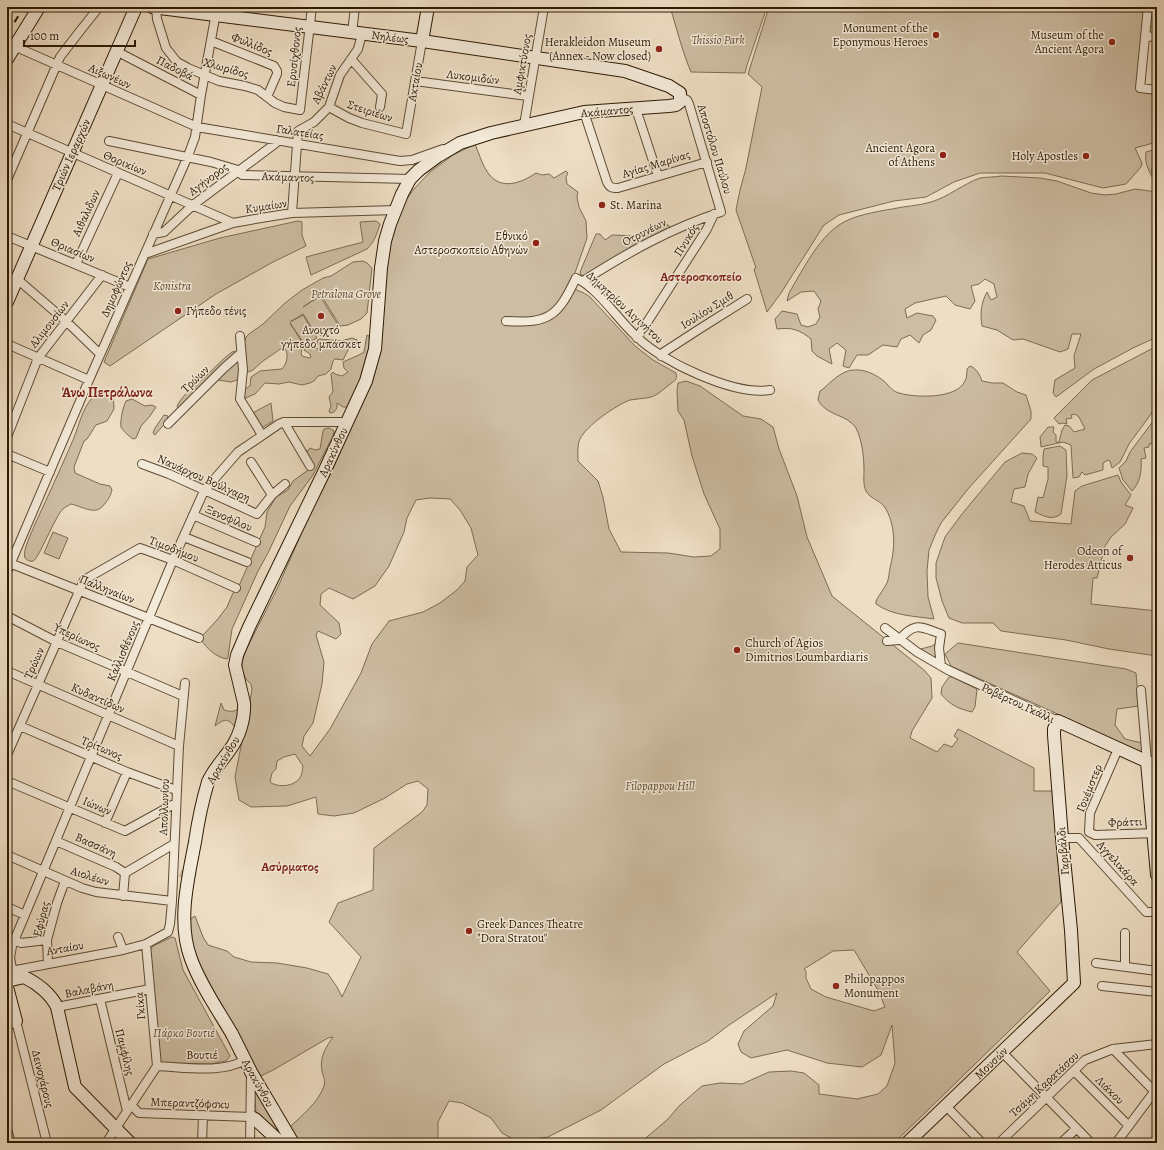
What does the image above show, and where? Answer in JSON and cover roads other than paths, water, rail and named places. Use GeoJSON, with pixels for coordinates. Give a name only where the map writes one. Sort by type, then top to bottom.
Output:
{"type":"FeatureCollection","features":[{"type":"Feature","properties":{"kind":"street"},"geometry":{"type":"LineString","coordinates":[[7,59],[39,7]]}},
{"type":"Feature","properties":{"kind":"street"},"geometry":{"type":"LineString","coordinates":[[7,180],[60,58],[99,7]]}},
{"type":"Feature","properties":{"kind":"street","name":"Τριών Ιεραρχών"},"geometry":{"type":"LineString","coordinates":[[8,298],[136,7]]}},
{"type":"Feature","properties":{"kind":"street","name":"Νηλέως"},"geometry":{"type":"LineString","coordinates":[[152,7],[217,11],[310,27],[422,41],[628,72],[669,86],[680,93],[681,97]]}},
{"type":"Feature","properties":{"kind":"street","name":"Χλωρίδος"},"geometry":{"type":"LineString","coordinates":[[156,7],[166,48],[176,62],[220,81],[258,90],[275,103],[284,107],[300,110]]}},
{"type":"Feature","properties":{"kind":"street","name":"Ερυσίχθονος"},"geometry":{"type":"LineString","coordinates":[[300,110],[312,7]]}},
{"type":"Feature","properties":{"kind":"street","name":"Αβάντων"},"geometry":{"type":"LineString","coordinates":[[297,144],[298,131],[314,122],[329,107],[340,75],[358,49],[355,7]]}},
{"type":"Feature","properties":{"kind":"street","name":"Ακταίου"},"geometry":{"type":"LineString","coordinates":[[406,134],[428,7]]}},
{"type":"Feature","properties":{"kind":"street","name":"Αμφικτύονος"},"geometry":{"type":"LineString","coordinates":[[524,125],[544,7]]}},
{"type":"Feature","properties":{"kind":"street"},"geometry":{"type":"LineString","coordinates":[[1148,7],[1140,88],[1157,90]]}},
{"type":"Feature","properties":{"kind":"street","name":"Δημοφώντος"},"geometry":{"type":"LineString","coordinates":[[7,572],[9,562],[50,472],[100,354],[188,156],[197,127],[201,95],[217,11]]}},
{"type":"Feature","properties":{"kind":"street"},"geometry":{"type":"LineString","coordinates":[[1145,36],[1157,37]]}},
{"type":"Feature","properties":{"kind":"street","name":"Φυλλίδος"},"geometry":{"type":"LineString","coordinates":[[211,41],[274,66],[277,70],[277,74],[267,96]]}},
{"type":"Feature","properties":{"kind":"street","name":"Αιξωνέων"},"geometry":{"type":"LineString","coordinates":[[14,46],[197,127]]}},
{"type":"Feature","properties":{"kind":"street","name":"Παδοβά"},"geometry":{"type":"LineString","coordinates":[[116,51],[201,95]]}},
{"type":"Feature","properties":{"kind":"street","name":"Αβάντων"},"geometry":{"type":"LineString","coordinates":[[351,59],[382,94],[380,107]]}},
{"type":"Feature","properties":{"kind":"street","name":"Λυκομιδών"},"geometry":{"type":"LineString","coordinates":[[415,81],[528,96]]}},
{"type":"Feature","properties":{"kind":"street","name":"Ακάμαντος"},"geometry":{"type":"LineString","coordinates":[[400,161],[412,160],[491,133],[524,125],[584,112],[676,105],[680,102],[681,97]]}},
{"type":"Feature","properties":{"kind":"street","name":"Αποστόλου Παύλου"},"geometry":{"type":"LineString","coordinates":[[681,97],[687,100],[689,104],[707,162],[717,213]]}},
{"type":"Feature","properties":{"kind":"street","name":"Στειριέων"},"geometry":{"type":"LineString","coordinates":[[329,107],[362,123],[406,134]]}},
{"type":"Feature","properties":{"kind":"street"},"geometry":{"type":"LineString","coordinates":[[636,109],[658,176]]}},
{"type":"Feature","properties":{"kind":"street","name":"Αγίας Μαρίνας"},"geometry":{"type":"LineString","coordinates":[[584,112],[609,187],[618,188],[707,162]]}},
{"type":"Feature","properties":{"kind":"street","name":"Θορικίων"},"geometry":{"type":"LineString","coordinates":[[7,124],[234,223]]}},
{"type":"Feature","properties":{"kind":"street","name":"Γαλατείας"},"geometry":{"type":"LineString","coordinates":[[197,127],[400,161]]}},
{"type":"Feature","properties":{"kind":"street","name":"Αγήνορος"},"geometry":{"type":"LineString","coordinates":[[153,234],[164,232],[193,205],[276,143],[276,140]]}},
{"type":"Feature","properties":{"kind":"street","name":"Ακάμαντος"},"geometry":{"type":"LineString","coordinates":[[109,141],[188,156],[238,170],[242,175],[410,179],[419,170],[438,156],[460,143]]}},
{"type":"Feature","properties":{"kind":"street"},"geometry":{"type":"LineString","coordinates":[[292,213],[297,144]]}},
{"type":"Feature","properties":{"kind":"street","name":"Αιθαλιδων"},"geometry":{"type":"LineString","coordinates":[[76,264],[118,173]]}},
{"type":"Feature","properties":{"kind":"street","name":"Αρακύνθου"},"geometry":{"type":"LineString","coordinates":[[292,1143],[251,1072],[191,959],[186,939],[185,902],[188,876],[203,799],[208,782],[215,768],[232,747],[240,730],[244,703],[235,665],[240,649],[249,627],[363,388],[375,349],[382,260],[388,231],[402,194],[410,179]]}},
{"type":"Feature","properties":{"kind":"street","name":"Κυμαίων"},"geometry":{"type":"LineString","coordinates":[[145,254],[234,223],[292,213],[396,210]]}},
{"type":"Feature","properties":{"kind":"street","name":"Οτρυνέων"},"geometry":{"type":"LineString","coordinates":[[580,279],[669,232],[717,213]]}},
{"type":"Feature","properties":{"kind":"street","name":"Πνυκός"},"geometry":{"type":"LineString","coordinates":[[637,338],[717,213]]}},
{"type":"Feature","properties":{"kind":"street","name":"Θριασίων"},"geometry":{"type":"LineString","coordinates":[[7,236],[130,287]]}},
{"type":"Feature","properties":{"kind":"street","name":"Αλιμουσίων"},"geometry":{"type":"LineString","coordinates":[[7,437],[38,358],[102,276]]}},
{"type":"Feature","properties":{"kind":"street"},"geometry":{"type":"LineString","coordinates":[[17,279],[67,322],[100,354]]}},
{"type":"Feature","properties":{"kind":"street"},"geometry":{"type":"LineString","coordinates":[[506,321],[536,321],[551,315],[580,279]]}},
{"type":"Feature","properties":{"kind":"street","name":"Δημητρίου Αιγινήτου"},"geometry":{"type":"LineString","coordinates":[[580,279],[637,338],[661,356],[687,370],[714,380],[755,390],[770,390]]}},
{"type":"Feature","properties":{"kind":"street","name":"Ιουλίου Σμιθ"},"geometry":{"type":"LineString","coordinates":[[661,356],[664,352],[747,299]]}},
{"type":"Feature","properties":{"kind":"street"},"geometry":{"type":"LineString","coordinates":[[240,336],[243,370],[240,398],[262,435]]}},
{"type":"Feature","properties":{"kind":"street"},"geometry":{"type":"LineString","coordinates":[[7,344],[89,380]]}},
{"type":"Feature","properties":{"kind":"street","name":"Τρώων"},"geometry":{"type":"LineString","coordinates":[[168,424],[241,353]]}},
{"type":"Feature","properties":{"kind":"street"},"geometry":{"type":"LineString","coordinates":[[284,422],[347,422]]}},
{"type":"Feature","properties":{"kind":"street"},"geometry":{"type":"LineString","coordinates":[[284,422],[310,466]]}},
{"type":"Feature","properties":{"kind":"street","name":"Καλλισθένους"},"geometry":{"type":"LineString","coordinates":[[10,980],[11,939],[25,915],[44,872],[150,619],[173,560],[204,491],[238,452],[284,422]]}},
{"type":"Feature","properties":{"kind":"street"},"geometry":{"type":"LineString","coordinates":[[7,454],[50,472]]}},
{"type":"Feature","properties":{"kind":"street"},"geometry":{"type":"LineString","coordinates":[[251,462],[272,495],[285,484]]}},
{"type":"Feature","properties":{"kind":"street","name":"Ναυάρχου Βούλγαρη"},"geometry":{"type":"LineString","coordinates":[[142,464],[169,474],[257,514],[272,495]]}},
{"type":"Feature","properties":{"kind":"street","name":"Ξενοφίλου"},"geometry":{"type":"LineString","coordinates":[[193,515],[256,542]]}},
{"type":"Feature","properties":{"kind":"street"},"geometry":{"type":"LineString","coordinates":[[184,537],[247,562]]}},
{"type":"Feature","properties":{"kind":"street","name":"Τιμοδήμου"},"geometry":{"type":"LineString","coordinates":[[84,580],[140,548],[173,560],[236,588]]}},
{"type":"Feature","properties":{"kind":"street","name":"Παλληναίων"},"geometry":{"type":"LineString","coordinates":[[9,562],[199,638]]}},
{"type":"Feature","properties":{"kind":"street","name":"Τρώων"},"geometry":{"type":"LineString","coordinates":[[7,755],[84,580]]}},
{"type":"Feature","properties":{"kind":"street","name":"Υπερίωνος"},"geometry":{"type":"LineString","coordinates":[[7,616],[57,642],[183,696]]}},
{"type":"Feature","properties":{"kind":"street"},"geometry":{"type":"LineString","coordinates":[[887,641],[899,640],[911,628],[918,626],[941,634],[939,648],[941,666]]}},
{"type":"Feature","properties":{"kind":"street","name":"Ροβέρτου Γκάλλι"},"geometry":{"type":"LineString","coordinates":[[885,628],[899,640],[941,666],[1000,695],[1118,749],[1154,763]]}},
{"type":"Feature","properties":{"kind":"street","name":"Κυδαντίδων"},"geometry":{"type":"LineString","coordinates":[[7,671],[179,746]]}},
{"type":"Feature","properties":{"kind":"street","name":"Απολλωνίου"},"geometry":{"type":"LineString","coordinates":[[168,932],[176,872],[174,844],[176,790],[185,683]]}},
{"type":"Feature","properties":{"kind":"street"},"geometry":{"type":"LineString","coordinates":[[1141,690],[1154,763],[1157,875]]}},
{"type":"Feature","properties":{"kind":"street","name":"Γαριβάλδι"},"geometry":{"type":"LineString","coordinates":[[1058,721],[1054,729],[1074,983]]}},
{"type":"Feature","properties":{"kind":"street","name":"Τρίτωνος"},"geometry":{"type":"LineString","coordinates":[[20,726],[127,772],[176,790]]}},
{"type":"Feature","properties":{"kind":"street","name":"Γουέμστερ"},"geometry":{"type":"LineString","coordinates":[[1095,835],[1089,832],[1090,813],[1118,749]]}},
{"type":"Feature","properties":{"kind":"street"},"geometry":{"type":"LineString","coordinates":[[105,822],[127,772]]}},
{"type":"Feature","properties":{"kind":"street","name":"Ιώνων"},"geometry":{"type":"LineString","coordinates":[[7,781],[125,831],[176,803]]}},
{"type":"Feature","properties":{"kind":"street","name":"Φράττι"},"geometry":{"type":"LineString","coordinates":[[1095,835],[1156,833]]}},
{"type":"Feature","properties":{"kind":"street","name":"Αγγελικάρα"},"geometry":{"type":"LineString","coordinates":[[1062,838],[1079,838],[1146,912],[1157,912]]}},
{"type":"Feature","properties":{"kind":"street","name":"Βασσάνη"},"geometry":{"type":"LineString","coordinates":[[56,841],[116,867],[125,873]]}},
{"type":"Feature","properties":{"kind":"street"},"geometry":{"type":"LineString","coordinates":[[123,896],[125,873],[174,844]]}},
{"type":"Feature","properties":{"kind":"street","name":"Αιολέων"},"geometry":{"type":"LineString","coordinates":[[7,855],[65,881],[96,892],[172,901]]}},
{"type":"Feature","properties":{"kind":"street","name":"Εφύρας"},"geometry":{"type":"LineString","coordinates":[[48,964],[47,940],[57,903],[65,881]]}},
{"type":"Feature","properties":{"kind":"street"},"geometry":{"type":"LineString","coordinates":[[7,907],[25,915]]}},
{"type":"Feature","properties":{"kind":"street","name":"Ανταίου"},"geometry":{"type":"LineString","coordinates":[[10,980],[48,964],[123,950],[146,944],[168,932]]}},
{"type":"Feature","properties":{"kind":"street"},"geometry":{"type":"LineString","coordinates":[[1125,934],[1126,967]]}},
{"type":"Feature","properties":{"kind":"street"},"geometry":{"type":"LineString","coordinates":[[118,937],[123,950]]}},
{"type":"Feature","properties":{"kind":"street"},"geometry":{"type":"LineString","coordinates":[[11,939],[21,943],[47,940]]}},
{"type":"Feature","properties":{"kind":"street","name":"Γκίκα"},"geometry":{"type":"LineString","coordinates":[[146,944],[157,1066]]}},
{"type":"Feature","properties":{"kind":"street"},"geometry":{"type":"LineString","coordinates":[[1096,963],[1157,971]]}},
{"type":"Feature","properties":{"kind":"street"},"geometry":{"type":"LineString","coordinates":[[11,1022],[10,980],[24,977],[31,980],[50,996],[57,1007],[75,1087],[130,1143]]}},
{"type":"Feature","properties":{"kind":"street","name":"Μουσών"},"geometry":{"type":"LineString","coordinates":[[907,1143],[1074,983]]}},
{"type":"Feature","properties":{"kind":"street"},"geometry":{"type":"LineString","coordinates":[[1102,986],[1157,992]]}},
{"type":"Feature","properties":{"kind":"street","name":"Βαλαβάνη"},"geometry":{"type":"LineString","coordinates":[[57,1007],[150,989]]}},
{"type":"Feature","properties":{"kind":"street","name":"Παμφίλης"},"geometry":{"type":"LineString","coordinates":[[100,999],[129,1108]]}},
{"type":"Feature","properties":{"kind":"street","name":"Δεινοχάρους"},"geometry":{"type":"LineString","coordinates":[[11,1022],[47,1143]]}},
{"type":"Feature","properties":{"kind":"street","name":"Τσάμη Καρατάσου"},"geometry":{"type":"LineString","coordinates":[[999,1143],[1085,1060],[1113,1048],[1157,1044]]}},
{"type":"Feature","properties":{"kind":"street"},"geometry":{"type":"LineString","coordinates":[[1113,1048],[1156,1091],[1116,1143]]}},
{"type":"Feature","properties":{"kind":"street"},"geometry":{"type":"LineString","coordinates":[[1002,1052],[1091,1143]]}},
{"type":"Feature","properties":{"kind":"street","name":"Βουτιέ"},"geometry":{"type":"LineString","coordinates":[[157,1066],[205,1068],[228,1067],[237,1065],[245,1060]]}},
{"type":"Feature","properties":{"kind":"street"},"geometry":{"type":"LineString","coordinates":[[106,1143],[157,1066]]}},
{"type":"Feature","properties":{"kind":"street","name":"Λιάκου"},"geometry":{"type":"LineString","coordinates":[[1074,1071],[1130,1126]]}},
{"type":"Feature","properties":{"kind":"street"},"geometry":{"type":"LineString","coordinates":[[250,1143],[251,1072]]}},
{"type":"Feature","properties":{"kind":"street"},"geometry":{"type":"LineString","coordinates":[[946,1106],[982,1143]]}},
{"type":"Feature","properties":{"kind":"street","name":"Μπεραντζόφσκυ"},"geometry":{"type":"LineString","coordinates":[[129,1108],[139,1113],[250,1118]]}},
{"type":"Feature","properties":{"kind":"street"},"geometry":{"type":"LineString","coordinates":[[202,1143],[203,1115]]}},
{"type":"Feature","properties":{"kind":"street"},"geometry":{"type":"LineString","coordinates":[[250,1118],[255,1119],[281,1143]]}},
{"type":"Feature","properties":{"kind":"street"},"geometry":{"type":"LineString","coordinates":[[7,1129],[11,1143]]}},
{"type":"Feature","properties":{"kind":"street"},"geometry":{"type":"LineString","coordinates":[[1061,1143],[1076,1129]]}},
{"type":"Feature","properties":{"kind":"tunnel"},"geometry":{"type":"LineString","coordinates":[[180,873],[195,878]]}},
{"type":"Feature","properties":{"kind":"railway"},"geometry":{"type":"LineString","coordinates":[[7,34],[24,7]]}},
{"type":"Feature","properties":{"kind":"place","name":"Monument of the Eponymous Heroes"},"geometry":{"type":"Point","coordinates":[936,35]}},
{"type":"Feature","properties":{"kind":"place","name":"Museum of the Ancient Agora"},"geometry":{"type":"Point","coordinates":[1112,42]}},
{"type":"Feature","properties":{"kind":"place","name":"Herakleidon Museum (Annex - Now closed)"},"geometry":{"type":"Point","coordinates":[659,49]}},
{"type":"Feature","properties":{"kind":"place","name":"Ancient Agora of Athens"},"geometry":{"type":"Point","coordinates":[943,155]}},
{"type":"Feature","properties":{"kind":"place","name":"Holy Apostles"},"geometry":{"type":"Point","coordinates":[1086,156]}},
{"type":"Feature","properties":{"kind":"place","name":"St. Marina"},"geometry":{"type":"Point","coordinates":[602,205]}},
{"type":"Feature","properties":{"kind":"place","name":"Εθνικό Αστεροσκοπείο Αθηνών"},"geometry":{"type":"Point","coordinates":[536,243]}},
{"type":"Feature","properties":{"kind":"place","name":"Γήπεδο τένις"},"geometry":{"type":"Point","coordinates":[178,311]}},
{"type":"Feature","properties":{"kind":"place","name":"Ανοιχτό γήπεδο μπάσκετ"},"geometry":{"type":"Point","coordinates":[321,316]}},
{"type":"Feature","properties":{"kind":"place","name":"Odeon of Herodes Atticus"},"geometry":{"type":"Point","coordinates":[1130,558]}},
{"type":"Feature","properties":{"kind":"place","name":"Church of Agios Dimitrios Loumbardiaris"},"geometry":{"type":"Point","coordinates":[737,650]}},
{"type":"Feature","properties":{"kind":"place","name":"Greek Dances Theatre \"Dora Stratou\""},"geometry":{"type":"Point","coordinates":[469,931]}},
{"type":"Feature","properties":{"kind":"place","name":"Philopappos Monument"},"geometry":{"type":"Point","coordinates":[836,986]}},
{"type":"Feature","properties":{"kind":"district","name":"Αστεροσκοπείο"},"geometry":{"type":"Point","coordinates":[701,276]}},
{"type":"Feature","properties":{"kind":"district","name":"Άνω Πετράλωνα"},"geometry":{"type":"Point","coordinates":[107,392]}},
{"type":"Feature","properties":{"kind":"district","name":"Ασύρματος"},"geometry":{"type":"Point","coordinates":[290,866]}},
{"type":"Feature","properties":{"kind":"park label","name":"Thissio Park"},"geometry":{"type":"Point","coordinates":[718,40]}},
{"type":"Feature","properties":{"kind":"park label","name":"Konistra"},"geometry":{"type":"Point","coordinates":[172,286]}},
{"type":"Feature","properties":{"kind":"park label","name":"Petralona Grove"},"geometry":{"type":"Point","coordinates":[346,294]}},
{"type":"Feature","properties":{"kind":"park label","name":"Filopappou Hill"},"geometry":{"type":"Point","coordinates":[660,786]}},
{"type":"Feature","properties":{"kind":"park label","name":"Πάρκο Βουτιέ"},"geometry":{"type":"Point","coordinates":[184,1033]}}]}
